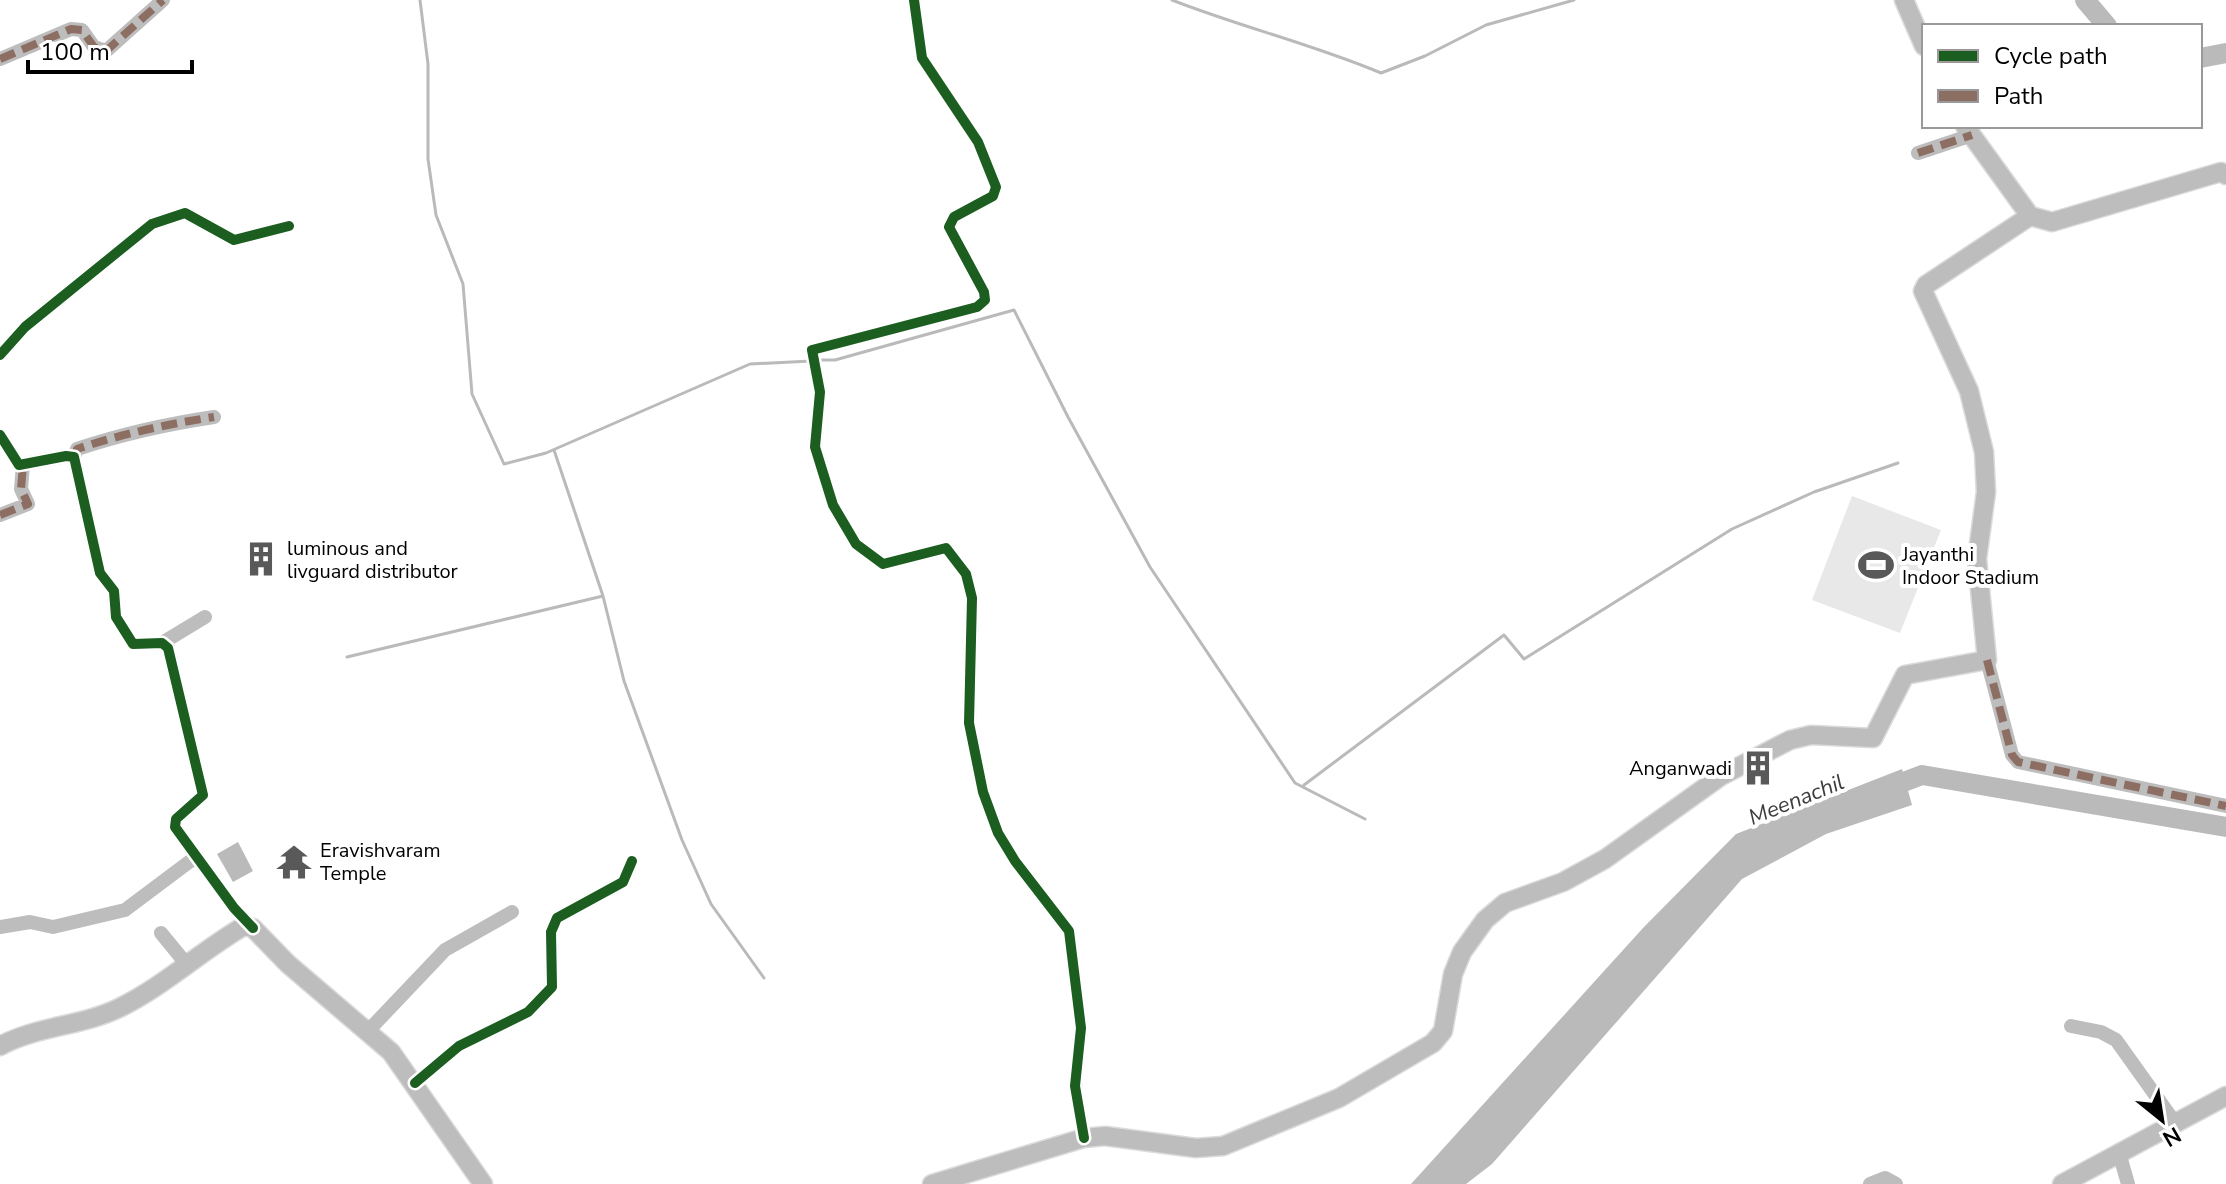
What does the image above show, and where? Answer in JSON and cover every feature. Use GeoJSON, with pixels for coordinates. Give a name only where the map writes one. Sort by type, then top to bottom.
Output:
{"type":"FeatureCollection","features":[{"type":"Feature","properties":{"kind":"main road"},"geometry":{"type":"LineString","coordinates":[[1904,0],[1922,41]]}},
{"type":"Feature","properties":{"kind":"main road"},"geometry":{"type":"LineString","coordinates":[[1968,131],[2030,216],[2052,222],[2221,172],[2226,175]]}},
{"type":"Feature","properties":{"kind":"main road"},"geometry":{"type":"LineString","coordinates":[[932,1184],[1084,1138],[1125,1137],[1208,1149],[1223,1146],[1339,1098],[1433,1043],[1443,1031],[1453,974],[1462,952],[1485,920],[1505,903],[1563,882],[1605,859],[1721,776],[1790,740],[1811,735],[1873,738],[1900,679],[1905,675],[1987,660],[1977,559],[1986,492],[1984,452],[1969,391],[1923,291],[1926,285],[1976,248],[2030,216]]}},
{"type":"Feature","properties":{"kind":"main road"},"geometry":{"type":"LineString","coordinates":[[0,1046],[120,1007],[188,966],[244,926],[253,928],[288,964],[391,1052],[483,1184]]}},
{"type":"Feature","properties":{"kind":"main road"},"geometry":{"type":"LineString","coordinates":[[2062,1184],[2120,1156],[2226,1096]]}},
{"type":"Feature","properties":{"kind":"street"},"geometry":{"type":"LineString","coordinates":[[0,59],[71,29],[82,30],[94,47],[106,51],[163,0]]}},
{"type":"Feature","properties":{"kind":"street"},"geometry":{"type":"LineString","coordinates":[[914,0],[922,58],[978,142],[996,187],[993,196],[954,217],[949,227],[984,292],[985,300],[977,307],[812,350],[820,392],[815,447],[833,505],[856,544],[883,564],[946,548],[966,574],[972,598],[969,723],[983,792],[998,833],[1015,861],[1069,931],[1081,1028],[1075,1086],[1084,1138]]}},
{"type":"Feature","properties":{"kind":"street"},"geometry":{"type":"LineString","coordinates":[[1918,153],[1968,131]]}},
{"type":"Feature","properties":{"kind":"street"},"geometry":{"type":"LineString","coordinates":[[0,355],[25,327],[152,224],[185,213],[234,240],[289,226]]}},
{"type":"Feature","properties":{"kind":"street"},"geometry":{"type":"LineString","coordinates":[[205,617],[162,643],[140,646],[124,634],[116,617],[114,591],[100,573],[74,457],[77,449],[103,440],[157,426],[214,417]]}},
{"type":"Feature","properties":{"kind":"street"},"geometry":{"type":"LineString","coordinates":[[0,435],[19,465],[74,457]]}},
{"type":"Feature","properties":{"kind":"street"},"geometry":{"type":"LineString","coordinates":[[0,515],[28,504],[21,489],[23,465]]}},
{"type":"Feature","properties":{"kind":"street"},"geometry":{"type":"LineString","coordinates":[[162,643],[168,648],[203,795],[176,819],[181,836],[234,908],[253,928]]}},
{"type":"Feature","properties":{"kind":"street"},"geometry":{"type":"LineString","coordinates":[[1987,660],[2012,755],[2018,762],[2226,806]]}},
{"type":"Feature","properties":{"kind":"street"},"geometry":{"type":"LineString","coordinates":[[0,927],[30,922],[53,927],[125,910],[197,856]]}},
{"type":"Feature","properties":{"kind":"street"},"geometry":{"type":"LineString","coordinates":[[415,1083],[459,1046],[528,1012],[552,987],[551,932],[557,918],[623,882],[632,861]]}},
{"type":"Feature","properties":{"kind":"street"},"geometry":{"type":"LineString","coordinates":[[368,1031],[413,980],[456,941],[512,912]]}},
{"type":"Feature","properties":{"kind":"street"},"geometry":{"type":"LineString","coordinates":[[161,933],[188,966]]}},
{"type":"Feature","properties":{"kind":"street"},"geometry":{"type":"LineString","coordinates":[[2071,1026],[2101,1032],[2116,1040],[2176,1124]]}},
{"type":"Feature","properties":{"kind":"street"},"geometry":{"type":"LineString","coordinates":[[2120,1156],[2128,1184]]}},
{"type":"Feature","properties":{"kind":"street"},"geometry":{"type":"LineString","coordinates":[[1870,1184],[1885,1178],[1896,1184]]}},
{"type":"Feature","properties":{"kind":"shaded area","name":"Jayanthi Indoor Stadium"},"geometry":{"type":"Polygon","coordinates":[[[1852,496],[1941,530],[1900,633],[1812,600],[1852,496]]]}},
{"type":"Feature","properties":{"kind":"shaded area"},"geometry":{"type":"Polygon","coordinates":[[[1902,769],[1912,805],[1826,834],[1742,879],[1492,1164],[1466,1184],[1411,1184],[1643,928],[1736,834],[1902,769]]]}},
{"type":"Feature","properties":{"kind":"shaded area"},"geometry":{"type":"Polygon","coordinates":[[[238,842],[253,871],[233,882],[217,854],[238,842]]]}},
{"type":"Feature","properties":{"kind":"waterway"},"geometry":{"type":"LineString","coordinates":[[420,0],[428,64],[428,159],[436,215],[463,284],[472,394],[504,464],[546,453],[750,364],[811,361]]}},
{"type":"Feature","properties":{"kind":"waterway"},"geometry":{"type":"LineString","coordinates":[[1172,0],[1381,73],[1425,56],[1486,25],[1574,0]]}},
{"type":"Feature","properties":{"kind":"waterway"},"geometry":{"type":"LineString","coordinates":[[2085,0],[2105,24]]}},
{"type":"Feature","properties":{"kind":"waterway"},"geometry":{"type":"LineString","coordinates":[[2202,58],[2226,53]]}},
{"type":"Feature","properties":{"kind":"waterway"},"geometry":{"type":"LineString","coordinates":[[819,360],[835,360],[1014,310],[1150,567],[1295,783],[1365,819]]}},
{"type":"Feature","properties":{"kind":"waterway"},"geometry":{"type":"LineString","coordinates":[[554,450],[603,596],[624,681],[682,840],[711,904],[764,978]]}},
{"type":"Feature","properties":{"kind":"waterway"},"geometry":{"type":"LineString","coordinates":[[1304,785],[1504,635],[1524,659],[1732,529],[1814,492],[1898,463]]}},
{"type":"Feature","properties":{"kind":"waterway"},"geometry":{"type":"LineString","coordinates":[[347,657],[603,596]]}},
{"type":"Feature","properties":{"kind":"waterway","name":"Meenachil"},"geometry":{"type":"LineString","coordinates":[[1880,791],[1922,775],[2226,827]]}},
{"type":"Feature","properties":{"kind":"marked path"},"geometry":{"type":"LineString","coordinates":[[0,59],[71,29],[82,30],[94,47],[106,51],[163,0]]}},
{"type":"Feature","properties":{"kind":"marked path"},"geometry":{"type":"LineString","coordinates":[[1918,153],[1972,135]]}},
{"type":"Feature","properties":{"kind":"marked path"},"geometry":{"type":"LineString","coordinates":[[74,457],[77,449],[111,439],[214,417]]}},
{"type":"Feature","properties":{"kind":"marked path"},"geometry":{"type":"LineString","coordinates":[[0,515],[28,504],[21,489],[23,465]]}},
{"type":"Feature","properties":{"kind":"marked path"},"geometry":{"type":"LineString","coordinates":[[1987,660],[2012,755],[2018,762],[2226,806]]}},
{"type":"Feature","properties":{"kind":"cycle path"},"geometry":{"type":"LineString","coordinates":[[914,0],[922,58],[978,142],[996,187],[993,196],[954,217],[949,227],[984,292],[985,300],[977,307],[812,350],[820,392],[815,447],[833,505],[856,544],[883,564],[946,548],[966,574],[972,598],[969,723],[983,792],[998,833],[1015,861],[1069,931],[1081,1028],[1075,1086],[1084,1138]]}},
{"type":"Feature","properties":{"kind":"cycle path"},"geometry":{"type":"LineString","coordinates":[[0,355],[25,327],[152,224],[185,213],[234,240],[289,226]]}},
{"type":"Feature","properties":{"kind":"cycle path"},"geometry":{"type":"LineString","coordinates":[[0,435],[19,465],[74,457],[100,573],[114,591],[116,617],[133,644],[162,643],[168,648],[203,795],[176,819],[175,827],[234,908],[253,928]]}},
{"type":"Feature","properties":{"kind":"cycle path"},"geometry":{"type":"LineString","coordinates":[[415,1083],[459,1046],[528,1012],[552,987],[551,932],[557,918],[623,882],[632,861]]}},
{"type":"Feature","properties":{"kind":"place","name":"luminous and livguard distributor"},"geometry":{"type":"Point","coordinates":[261,559]}},
{"type":"Feature","properties":{"kind":"place","name":"Jayanthi Indoor Stadium"},"geometry":{"type":"Point","coordinates":[1876,565]}},
{"type":"Feature","properties":{"kind":"place","name":"Anganwadi"},"geometry":{"type":"Point","coordinates":[1758,768]}},
{"type":"Feature","properties":{"kind":"place","name":"Eravishvaram Temple"},"geometry":{"type":"Point","coordinates":[294,862]}}]}
